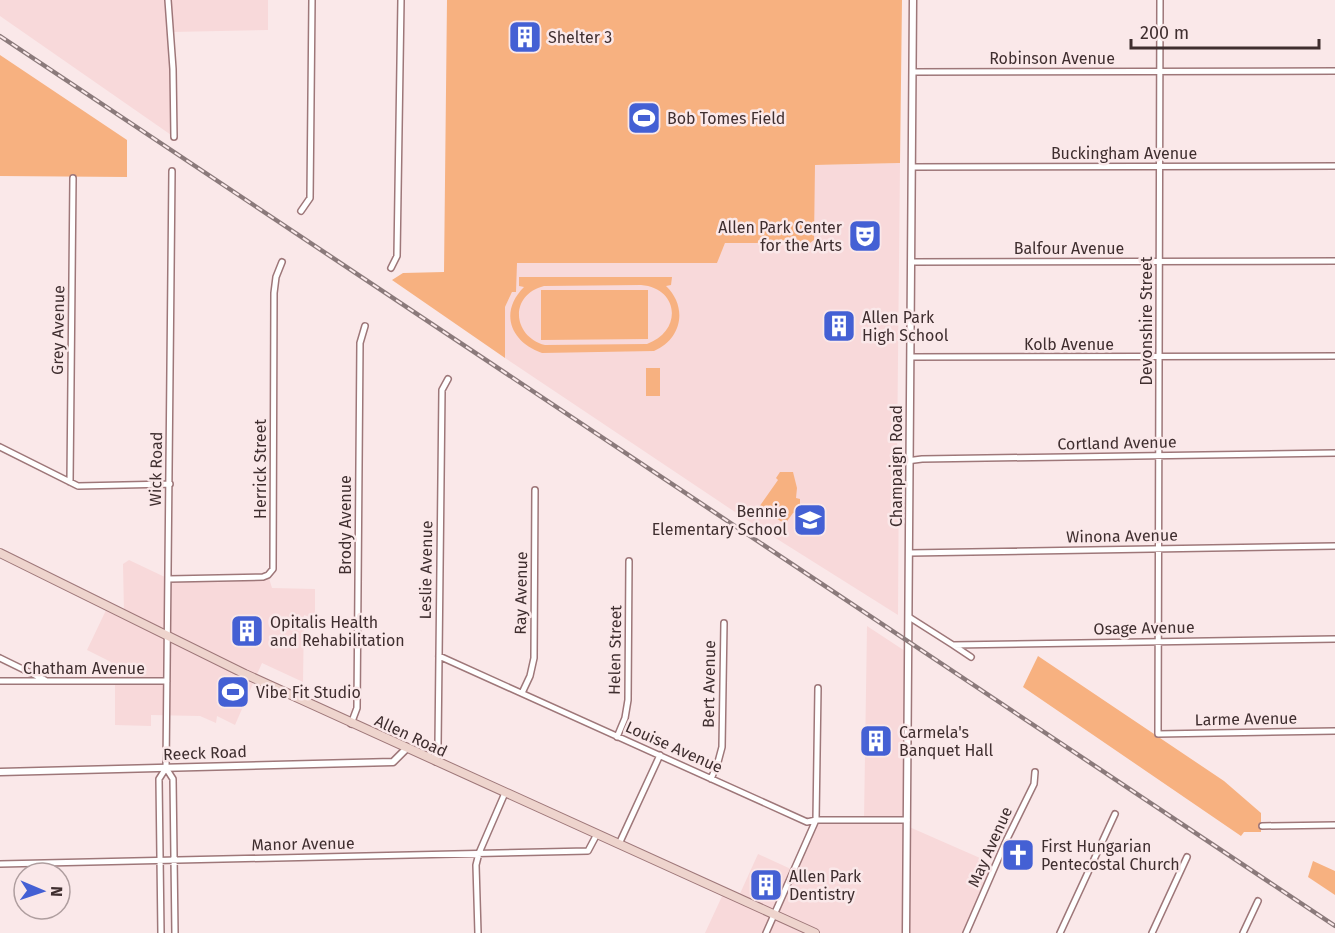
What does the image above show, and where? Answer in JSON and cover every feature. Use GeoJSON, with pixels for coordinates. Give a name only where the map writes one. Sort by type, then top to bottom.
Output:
{"type":"FeatureCollection","features":[{"type":"Feature","properties":{"kind":"main road","name":"Allen Road"},"geometry":{"type":"LineString","coordinates":[[0,553],[351,724],[815,933]]}},
{"type":"Feature","properties":{"kind":"street"},"geometry":{"type":"LineString","coordinates":[[168,0],[173,69],[174,137]]}},
{"type":"Feature","properties":{"kind":"street"},"geometry":{"type":"LineString","coordinates":[[301,211],[310,198],[312,0]]}},
{"type":"Feature","properties":{"kind":"street"},"geometry":{"type":"LineString","coordinates":[[391,268],[397,255],[401,0]]}},
{"type":"Feature","properties":{"kind":"street","name":"Champaign Road"},"geometry":{"type":"LineString","coordinates":[[906,933],[913,0]]}},
{"type":"Feature","properties":{"kind":"street","name":"Devonshire Street"},"geometry":{"type":"LineString","coordinates":[[1158,734],[1161,0]]}},
{"type":"Feature","properties":{"kind":"street","name":"Robinson Avenue"},"geometry":{"type":"LineString","coordinates":[[913,72],[1335,70]]}},
{"type":"Feature","properties":{"kind":"street","name":"Buckingham Avenue"},"geometry":{"type":"LineString","coordinates":[[912,167],[1335,166]]}},
{"type":"Feature","properties":{"kind":"street","name":"Wick Road"},"geometry":{"type":"LineString","coordinates":[[161,933],[159,779],[166,768],[172,171]]}},
{"type":"Feature","properties":{"kind":"street","name":"Grey Avenue"},"geometry":{"type":"LineString","coordinates":[[70,482],[73,178]]}},
{"type":"Feature","properties":{"kind":"street","name":"Balfour Avenue"},"geometry":{"type":"LineString","coordinates":[[912,262],[1335,261]]}},
{"type":"Feature","properties":{"kind":"street","name":"Herrick Street"},"geometry":{"type":"LineString","coordinates":[[169,579],[263,577],[273,569],[274,293],[276,277],[282,262]]}},
{"type":"Feature","properties":{"kind":"street","name":"Brody Avenue"},"geometry":{"type":"LineString","coordinates":[[351,724],[357,708],[360,343],[365,326]]}},
{"type":"Feature","properties":{"kind":"street","name":"Kolb Avenue"},"geometry":{"type":"LineString","coordinates":[[911,357],[1335,356]]}},
{"type":"Feature","properties":{"kind":"street","name":"Leslie Avenue"},"geometry":{"type":"LineString","coordinates":[[436,762],[442,390],[448,379]]}},
{"type":"Feature","properties":{"kind":"street"},"geometry":{"type":"LineString","coordinates":[[0,447],[78,486],[170,484]]}},
{"type":"Feature","properties":{"kind":"street","name":"Cortland Avenue"},"geometry":{"type":"LineString","coordinates":[[899,462],[1335,453]]}},
{"type":"Feature","properties":{"kind":"street","name":"Ray Avenue"},"geometry":{"type":"LineString","coordinates":[[522,693],[530,676],[534,658],[535,490]]}},
{"type":"Feature","properties":{"kind":"street","name":"Winona Avenue"},"geometry":{"type":"LineString","coordinates":[[909,553],[1335,546]]}},
{"type":"Feature","properties":{"kind":"street","name":"Helen Street"},"geometry":{"type":"LineString","coordinates":[[617,737],[625,718],[628,700],[629,561]]}},
{"type":"Feature","properties":{"kind":"street"},"geometry":{"type":"LineString","coordinates":[[909,617],[971,657]]}},
{"type":"Feature","properties":{"kind":"street","name":"Bert Avenue"},"geometry":{"type":"LineString","coordinates":[[711,779],[722,747],[724,623]]}},
{"type":"Feature","properties":{"kind":"street","name":"Osage Avenue"},"geometry":{"type":"LineString","coordinates":[[953,645],[1335,639]]}},
{"type":"Feature","properties":{"kind":"street","name":"Louise Avenue"},"geometry":{"type":"LineString","coordinates":[[439,656],[807,822],[816,820],[907,820]]}},
{"type":"Feature","properties":{"kind":"street"},"geometry":{"type":"LineString","coordinates":[[0,658],[46,681]]}},
{"type":"Feature","properties":{"kind":"street","name":"Chatham Avenue"},"geometry":{"type":"LineString","coordinates":[[0,681],[167,681]]}},
{"type":"Feature","properties":{"kind":"street"},"geometry":{"type":"LineString","coordinates":[[766,933],[816,820],[818,688]]}},
{"type":"Feature","properties":{"kind":"street","name":"Larme Avenue"},"geometry":{"type":"LineString","coordinates":[[1158,734],[1335,731]]}},
{"type":"Feature","properties":{"kind":"street","name":"Reeck Road"},"geometry":{"type":"LineString","coordinates":[[0,772],[393,762],[406,748]]}},
{"type":"Feature","properties":{"kind":"street"},"geometry":{"type":"LineString","coordinates":[[619,844],[660,755]]}},
{"type":"Feature","properties":{"kind":"street","name":"Wick Road"},"geometry":{"type":"LineString","coordinates":[[166,768],[173,779],[175,933]]}},
{"type":"Feature","properties":{"kind":"street","name":"May Avenue"},"geometry":{"type":"LineString","coordinates":[[966,933],[1006,841],[1034,784],[1035,772]]}},
{"type":"Feature","properties":{"kind":"street"},"geometry":{"type":"LineString","coordinates":[[478,933],[476,865],[505,794]]}},
{"type":"Feature","properties":{"kind":"street"},"geometry":{"type":"LineString","coordinates":[[1060,933],[1114,814]]}},
{"type":"Feature","properties":{"kind":"street"},"geometry":{"type":"LineString","coordinates":[[1262,826],[1335,825]]}},
{"type":"Feature","properties":{"kind":"street","name":"Manor Avenue"},"geometry":{"type":"LineString","coordinates":[[0,864],[588,851],[597,834]]}},
{"type":"Feature","properties":{"kind":"street"},"geometry":{"type":"LineString","coordinates":[[1152,933],[1187,857]]}},
{"type":"Feature","properties":{"kind":"street"},"geometry":{"type":"LineString","coordinates":[[1243,933],[1258,902]]}},
{"type":"Feature","properties":{"kind":"shaded area"},"geometry":{"type":"Polygon","coordinates":[[[0,0],[268,0],[268,30],[172,32],[174,137],[0,16],[0,0]]]}},
{"type":"Feature","properties":{"kind":"shaded area"},"geometry":{"type":"Polygon","coordinates":[[[447,0],[902,0],[900,163],[815,165],[814,240],[810,243],[725,243],[717,263],[517,263],[516,292],[512,292],[505,307],[505,358],[392,280],[403,273],[444,272],[447,0]]]}},
{"type":"Feature","properties":{"kind":"shaded area"},"geometry":{"type":"Polygon","coordinates":[[[0,55],[127,140],[127,177],[0,176],[0,55]]]}},
{"type":"Feature","properties":{"kind":"shaded area"},"geometry":{"type":"Polygon","coordinates":[[[900,163],[898,615],[747,520],[505,358],[505,307],[512,292],[516,292],[516,263],[716,263],[725,243],[810,243],[814,240],[814,165],[900,163]]]}},
{"type":"Feature","properties":{"kind":"shaded area"},"geometry":{"type":"Polygon","coordinates":[[[519,277],[672,277],[671,285],[666,286],[677,303],[679,322],[671,339],[654,351],[542,353],[522,342],[512,325],[510,316],[512,306],[524,287],[519,286],[519,277]],[[641,285],[544,286],[533,291],[520,306],[521,325],[534,340],[545,345],[647,344],[659,338],[667,330],[671,320],[672,311],[669,302],[654,288],[641,285]]]}},
{"type":"Feature","properties":{"kind":"shaded area"},"geometry":{"type":"Polygon","coordinates":[[[541,290],[648,290],[648,339],[541,340],[541,290]]]}},
{"type":"Feature","properties":{"kind":"shaded area"},"geometry":{"type":"Polygon","coordinates":[[[646,368],[660,368],[660,396],[646,396],[646,368]]]}},
{"type":"Feature","properties":{"kind":"shaded area"},"geometry":{"type":"Polygon","coordinates":[[[780,472],[793,472],[797,488],[796,498],[800,499],[800,512],[793,513],[785,524],[759,507],[778,480],[776,478],[780,472]]]}},
{"type":"Feature","properties":{"kind":"shaded area"},"geometry":{"type":"Polygon","coordinates":[[[129,560],[169,579],[268,575],[272,588],[315,589],[315,619],[304,615],[303,682],[262,663],[235,725],[217,716],[216,723],[200,716],[151,715],[151,726],[115,725],[115,682],[110,681],[111,662],[87,650],[108,606],[124,613],[123,564],[129,560]]]}},
{"type":"Feature","properties":{"kind":"shaded area"},"geometry":{"type":"Polygon","coordinates":[[[867,626],[908,653],[907,826],[996,865],[966,933],[705,933],[724,892],[738,898],[758,854],[793,870],[816,820],[864,820],[867,626]]]}},
{"type":"Feature","properties":{"kind":"shaded area"},"geometry":{"type":"Polygon","coordinates":[[[1038,656],[1224,781],[1261,813],[1261,832],[1244,832],[1241,836],[1023,687],[1038,656]]]}},
{"type":"Feature","properties":{"kind":"shaded area"},"geometry":{"type":"Polygon","coordinates":[[[1313,861],[1335,871],[1335,895],[1308,877],[1313,861]]]}},
{"type":"Feature","properties":{"kind":"railway"},"geometry":{"type":"LineString","coordinates":[[0,36],[1335,926]]}},
{"type":"Feature","properties":{"kind":"place","name":"Shelter 3"},"geometry":{"type":"Point","coordinates":[525,37]}},
{"type":"Feature","properties":{"kind":"place","name":"Bob Tomes Field"},"geometry":{"type":"Point","coordinates":[644,118]}},
{"type":"Feature","properties":{"kind":"place","name":"Allen Park Center for the Arts"},"geometry":{"type":"Point","coordinates":[865,236]}},
{"type":"Feature","properties":{"kind":"place","name":"Allen Park High School"},"geometry":{"type":"Point","coordinates":[839,326]}},
{"type":"Feature","properties":{"kind":"place","name":"Bennie Elementary School"},"geometry":{"type":"Point","coordinates":[810,520]}},
{"type":"Feature","properties":{"kind":"place","name":"Opitalis Health and Rehabilitation"},"geometry":{"type":"Point","coordinates":[247,631]}},
{"type":"Feature","properties":{"kind":"place","name":"Vibe Fit Studio"},"geometry":{"type":"Point","coordinates":[233,692]}},
{"type":"Feature","properties":{"kind":"place","name":"Carmela's Banquet Hall"},"geometry":{"type":"Point","coordinates":[876,741]}},
{"type":"Feature","properties":{"kind":"place","name":"First Hungarian Pentecostal Church"},"geometry":{"type":"Point","coordinates":[1018,855]}},
{"type":"Feature","properties":{"kind":"place","name":"Allen Park Dentistry"},"geometry":{"type":"Point","coordinates":[766,885]}}]}
